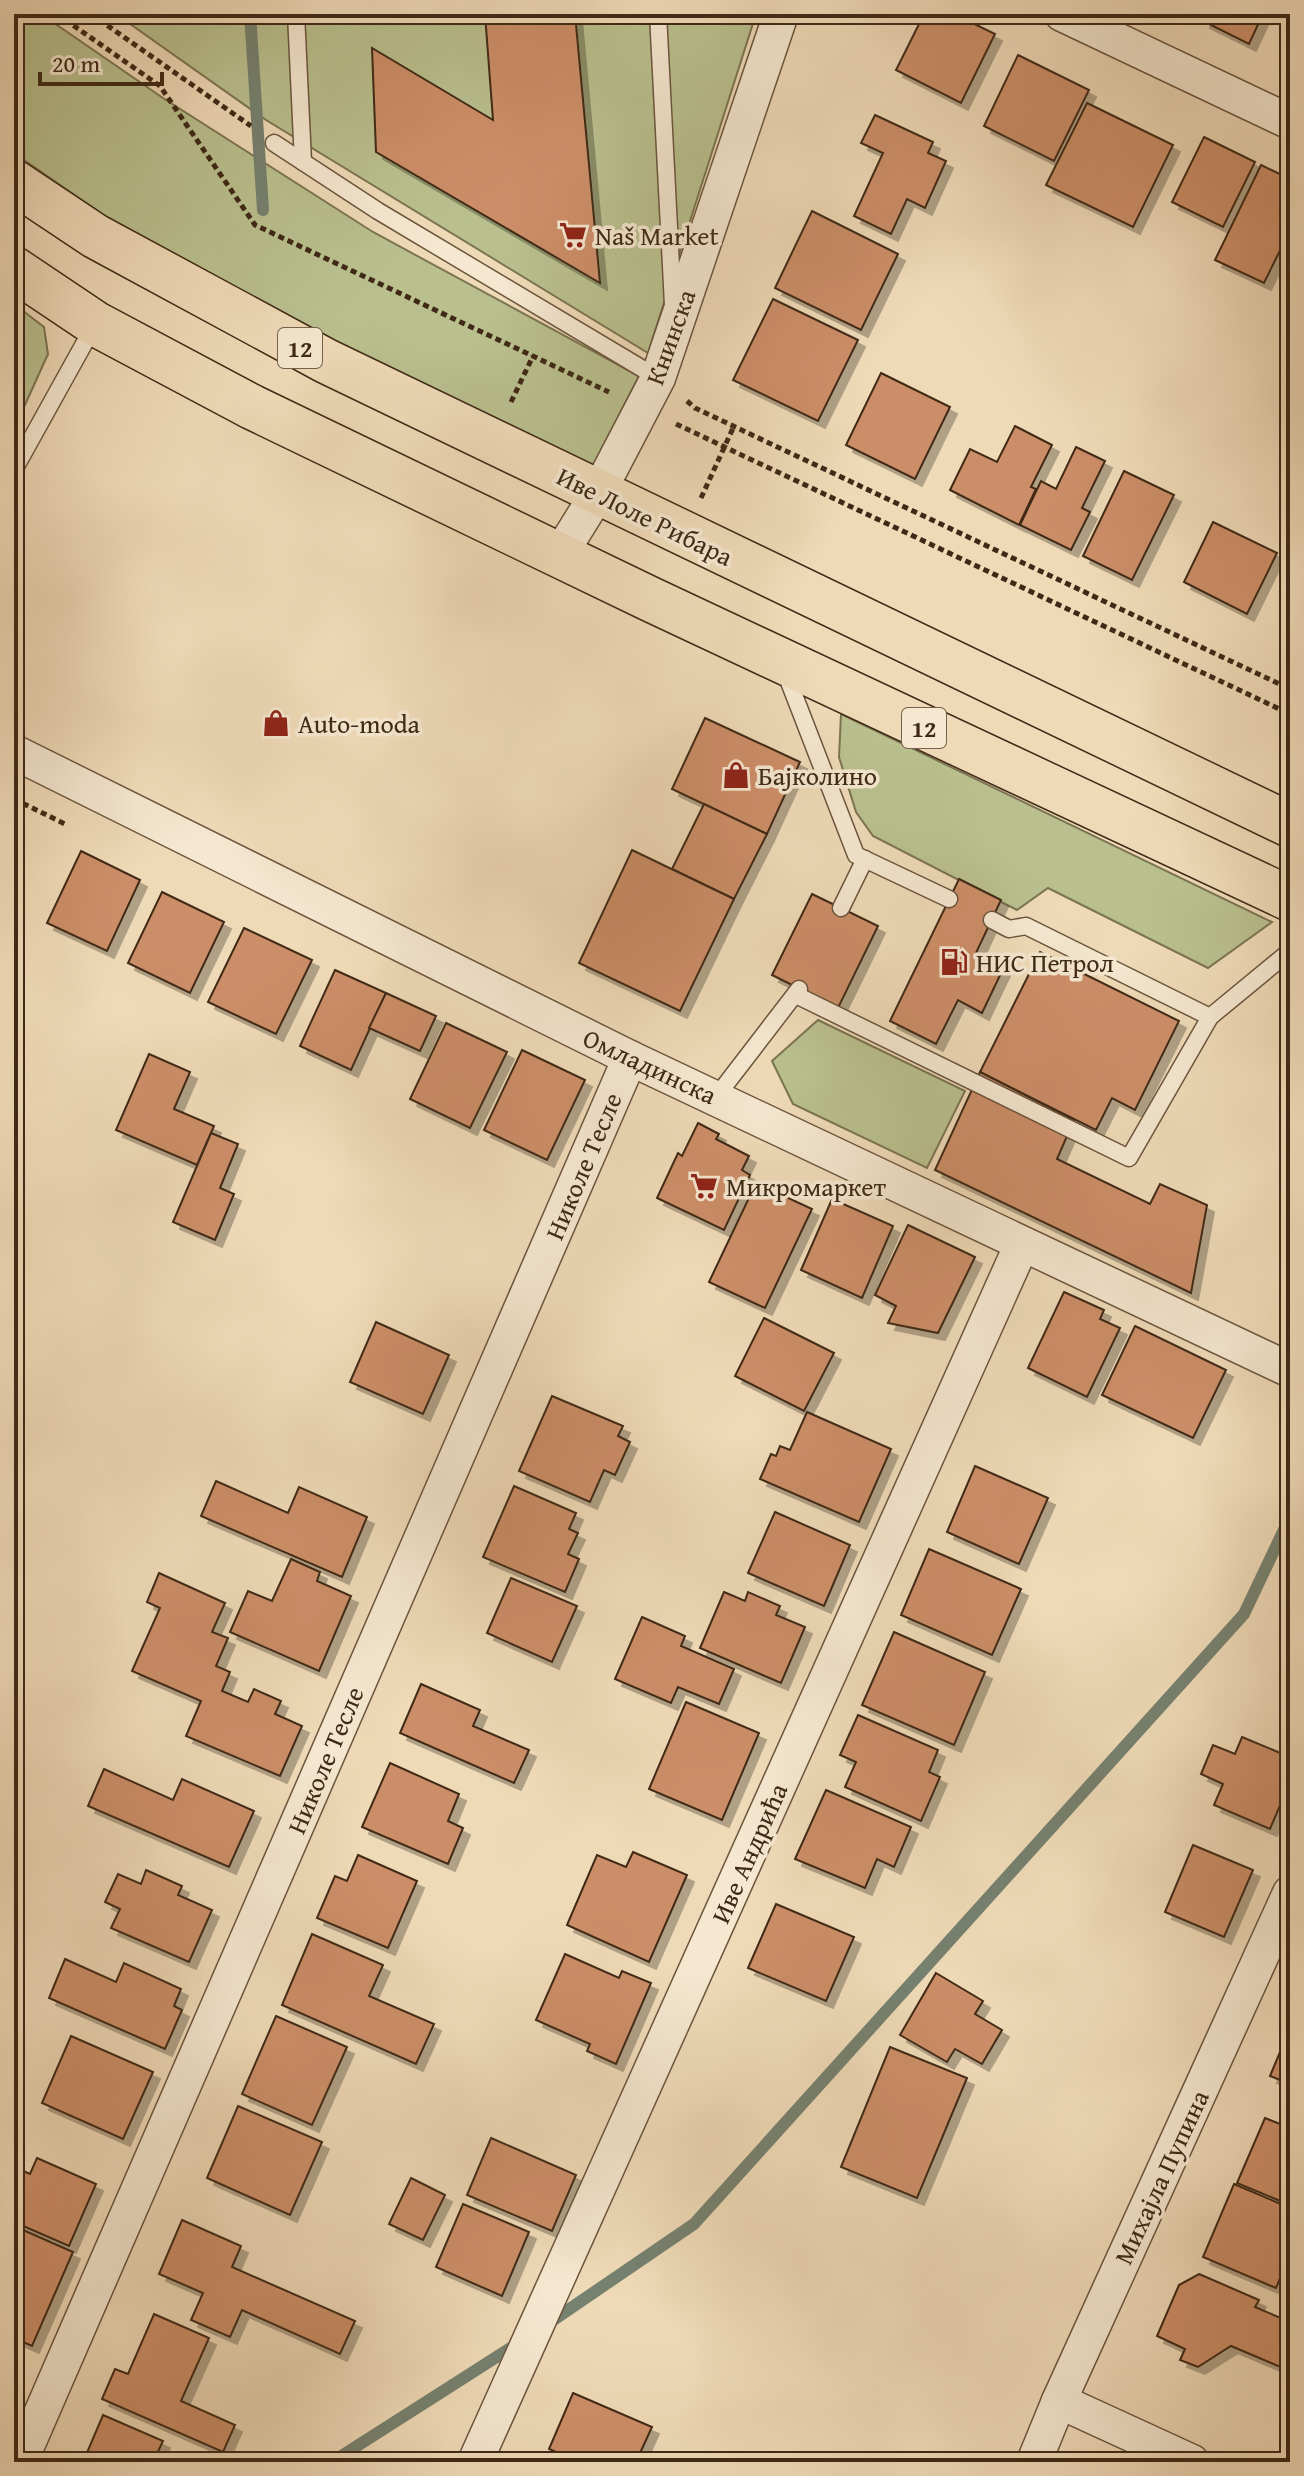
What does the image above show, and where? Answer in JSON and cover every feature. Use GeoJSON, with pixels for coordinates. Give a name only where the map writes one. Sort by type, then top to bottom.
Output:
{"type":"FeatureCollection","features":[{"type":"Feature","properties":{"kind":"main road","name":"Иве Лоле Рибара"},"geometry":{"type":"LineString","coordinates":[[14,182],[95,236],[326,361],[1290,825]]}},
{"type":"Feature","properties":{"kind":"main road","name":"12"},"geometry":{"type":"LineString","coordinates":[[14,269],[96,324],[252,407],[559,556],[1290,899]]}},
{"type":"Feature","properties":{"kind":"street","name":"Книнска"},"geometry":{"type":"LineString","coordinates":[[559,556],[598,493],[658,378],[781,14]]}},
{"type":"Feature","properties":{"kind":"street"},"geometry":{"type":"LineString","coordinates":[[1062,14],[1290,122]]}},
{"type":"Feature","properties":{"kind":"street","name":"Омладинска"},"geometry":{"type":"LineString","coordinates":[[14,752],[630,1058],[1290,1370]]}},
{"type":"Feature","properties":{"kind":"street","name":"Николе Тесле"},"geometry":{"type":"LineString","coordinates":[[20,2462],[630,1058]]}},
{"type":"Feature","properties":{"kind":"street","name":"Иве Андрића"},"geometry":{"type":"LineString","coordinates":[[475,2462],[1022,1244]]}},
{"type":"Feature","properties":{"kind":"street","name":"Михајла Пупина"},"geometry":{"type":"LineString","coordinates":[[1034,2462],[1059,2401],[1283,1928],[1290,1893]]}},
{"type":"Feature","properties":{"kind":"street"},"geometry":{"type":"LineString","coordinates":[[1059,2401],[1192,2462]]}},
{"type":"Feature","properties":{"kind":"lane"},"geometry":{"type":"LineString","coordinates":[[296,14],[303,162]]}},
{"type":"Feature","properties":{"kind":"lane"},"geometry":{"type":"LineString","coordinates":[[658,14],[674,330]]}},
{"type":"Feature","properties":{"kind":"lane"},"geometry":{"type":"LineString","coordinates":[[274,143],[378,211],[658,378]]}},
{"type":"Feature","properties":{"kind":"lane"},"geometry":{"type":"LineString","coordinates":[[14,470],[96,324]]}},
{"type":"Feature","properties":{"kind":"lane"},"geometry":{"type":"LineString","coordinates":[[780,660],[856,855],[949,899]]}},
{"type":"Feature","properties":{"kind":"lane"},"geometry":{"type":"LineString","coordinates":[[841,908],[865,859]]}},
{"type":"Feature","properties":{"kind":"lane"},"geometry":{"type":"LineString","coordinates":[[992,920],[1009,929],[1026,926],[1210,1017]]}},
{"type":"Feature","properties":{"kind":"lane"},"geometry":{"type":"LineString","coordinates":[[716,1097],[798,992],[1129,1158],[1210,1017],[1290,951]]}},
{"type":"Feature","properties":{"kind":"path"},"geometry":{"type":"LineString","coordinates":[[91,14],[241,119]]}},
{"type":"Feature","properties":{"kind":"path"},"geometry":{"type":"LineString","coordinates":[[658,378],[695,408],[1290,689]]}},
{"type":"Feature","properties":{"kind":"green space"},"geometry":{"type":"Polygon","coordinates":[[[14,14],[41,14],[163,98],[373,232],[639,376],[591,470],[323,337],[138,239],[14,153],[14,14]]]}},
{"type":"Feature","properties":{"kind":"green space"},"geometry":{"type":"Polygon","coordinates":[[[116,14],[756,14],[648,353],[266,120],[116,14]]]}},
{"type":"Feature","properties":{"kind":"green space"},"geometry":{"type":"Polygon","coordinates":[[[14,304],[44,327],[48,354],[20,416],[14,413],[14,304]]]}},
{"type":"Feature","properties":{"kind":"green space"},"geometry":{"type":"Polygon","coordinates":[[[841,714],[1272,922],[1208,968],[1048,888],[1017,910],[873,836],[856,812],[839,757],[841,714]]]}},
{"type":"Feature","properties":{"kind":"green space"},"geometry":{"type":"Polygon","coordinates":[[[818,1020],[965,1091],[927,1168],[793,1104],[772,1061],[818,1020]]]}},
{"type":"Feature","properties":{"kind":"building"},"geometry":{"type":"Polygon","coordinates":[[[485,14],[575,14],[600,283],[376,152],[372,48],[493,120],[485,14]]]}},
{"type":"Feature","properties":{"kind":"building"},"geometry":{"type":"Polygon","coordinates":[[[924,14],[954,14],[995,34],[961,103],[896,70],[924,14]]]}},
{"type":"Feature","properties":{"kind":"building"},"geometry":{"type":"Polygon","coordinates":[[[1207,14],[1263,14],[1249,44],[1203,21],[1207,14]]]}},
{"type":"Feature","properties":{"kind":"building"},"geometry":{"type":"Polygon","coordinates":[[[1018,55],[1089,90],[1054,161],[984,126],[1018,55]]]}},
{"type":"Feature","properties":{"kind":"building"},"geometry":{"type":"Polygon","coordinates":[[[1087,103],[1173,145],[1133,227],[1046,185],[1087,103]]]}},
{"type":"Feature","properties":{"kind":"building"},"geometry":{"type":"Polygon","coordinates":[[[875,115],[933,142],[928,153],[946,161],[925,208],[907,199],[891,234],[854,216],[883,153],[861,143],[875,115]]]}},
{"type":"Feature","properties":{"kind":"building"},"geometry":{"type":"Polygon","coordinates":[[[1204,137],[1255,162],[1223,227],[1172,202],[1204,137]]]}},
{"type":"Feature","properties":{"kind":"building"},"geometry":{"type":"Polygon","coordinates":[[[1261,165],[1290,179],[1290,230],[1264,283],[1215,260],[1261,165]]]}},
{"type":"Feature","properties":{"kind":"building"},"geometry":{"type":"Polygon","coordinates":[[[812,211],[898,254],[861,330],[775,288],[812,211]]]}},
{"type":"Feature","properties":{"kind":"building"},"geometry":{"type":"Polygon","coordinates":[[[773,299],[858,340],[818,421],[733,380],[773,299]]]}},
{"type":"Feature","properties":{"kind":"building"},"geometry":{"type":"Polygon","coordinates":[[[881,373],[950,407],[915,479],[846,445],[881,373]]]}},
{"type":"Feature","properties":{"kind":"building"},"geometry":{"type":"Polygon","coordinates":[[[1015,426],[1052,445],[1031,487],[1036,489],[1019,525],[950,490],[970,449],[997,462],[1015,426]]]}},
{"type":"Feature","properties":{"kind":"building"},"geometry":{"type":"Polygon","coordinates":[[[1076,447],[1105,461],[1082,508],[1090,512],[1071,550],[1020,525],[1041,481],[1056,489],[1076,447]]]}},
{"type":"Feature","properties":{"kind":"building"},"geometry":{"type":"Polygon","coordinates":[[[1124,471],[1174,495],[1132,580],[1083,556],[1124,471]]]}},
{"type":"Feature","properties":{"kind":"building"},"geometry":{"type":"Polygon","coordinates":[[[1213,522],[1277,553],[1247,614],[1184,582],[1213,522]]]}},
{"type":"Feature","properties":{"kind":"building","name":"Бајколино"},"geometry":{"type":"Polygon","coordinates":[[[705,718],[800,762],[767,834],[672,789],[705,718]]]}},
{"type":"Feature","properties":{"kind":"building"},"geometry":{"type":"Polygon","coordinates":[[[704,804],[767,834],[734,899],[672,869],[704,804]]]}},
{"type":"Feature","properties":{"kind":"building"},"geometry":{"type":"Polygon","coordinates":[[[632,850],[734,899],[680,1011],[579,963],[632,850]]]}},
{"type":"Feature","properties":{"kind":"building"},"geometry":{"type":"Polygon","coordinates":[[[81,851],[140,880],[107,951],[47,923],[81,851]]]}},
{"type":"Feature","properties":{"kind":"building","name":"НИС Петрол"},"geometry":{"type":"Polygon","coordinates":[[[959,879],[1001,900],[975,955],[1003,969],[982,1013],[958,1000],[936,1044],[890,1021],[959,879]]]}},
{"type":"Feature","properties":{"kind":"building"},"geometry":{"type":"Polygon","coordinates":[[[162,892],[224,922],[190,993],[128,963],[162,892]]]}},
{"type":"Feature","properties":{"kind":"building"},"geometry":{"type":"Polygon","coordinates":[[[812,894],[878,926],[838,1008],[772,975],[812,894]]]}},
{"type":"Feature","properties":{"kind":"building"},"geometry":{"type":"Polygon","coordinates":[[[244,928],[312,960],[276,1034],[208,1002],[244,928]]]}},
{"type":"Feature","properties":{"kind":"building"},"geometry":{"type":"Polygon","coordinates":[[[1040,952],[1179,1021],[1135,1110],[1112,1098],[1096,1130],[980,1072],[1040,952]]]}},
{"type":"Feature","properties":{"kind":"building"},"geometry":{"type":"Polygon","coordinates":[[[335,970],[386,993],[351,1070],[300,1046],[335,970]]]}},
{"type":"Feature","properties":{"kind":"building"},"geometry":{"type":"Polygon","coordinates":[[[386,993],[436,1016],[420,1051],[369,1028],[386,993]]]}},
{"type":"Feature","properties":{"kind":"building"},"geometry":{"type":"Polygon","coordinates":[[[446,1023],[507,1052],[470,1128],[410,1099],[446,1023]]]}},
{"type":"Feature","properties":{"kind":"building"},"geometry":{"type":"Polygon","coordinates":[[[522,1050],[585,1080],[547,1160],[484,1130],[522,1050]]]}},
{"type":"Feature","properties":{"kind":"building"},"geometry":{"type":"Polygon","coordinates":[[[149,1054],[190,1072],[174,1109],[214,1126],[197,1165],[116,1130],[149,1054]]]}},
{"type":"Feature","properties":{"kind":"building"},"geometry":{"type":"Polygon","coordinates":[[[980,1072],[1074,1120],[1057,1159],[1150,1204],[1160,1184],[1207,1205],[1191,1293],[935,1170],[980,1072]]]}},
{"type":"Feature","properties":{"kind":"building","name":"Микромаркет"},"geometry":{"type":"Polygon","coordinates":[[[698,1123],[719,1134],[716,1139],[749,1156],[742,1170],[750,1175],[724,1230],[657,1198],[678,1153],[682,1156],[698,1123]]]}},
{"type":"Feature","properties":{"kind":"building"},"geometry":{"type":"Polygon","coordinates":[[[211,1133],[238,1144],[220,1188],[234,1194],[215,1240],[173,1222],[211,1133]]]}},
{"type":"Feature","properties":{"kind":"building"},"geometry":{"type":"Polygon","coordinates":[[[756,1183],[812,1209],[765,1308],[709,1282],[756,1183]]]}},
{"type":"Feature","properties":{"kind":"building"},"geometry":{"type":"Polygon","coordinates":[[[832,1199],[893,1226],[862,1298],[801,1270],[832,1199]]]}},
{"type":"Feature","properties":{"kind":"building"},"geometry":{"type":"Polygon","coordinates":[[[908,1225],[975,1257],[938,1333],[888,1323],[896,1306],[875,1295],[908,1225]]]}},
{"type":"Feature","properties":{"kind":"building"},"geometry":{"type":"Polygon","coordinates":[[[1064,1292],[1104,1310],[1100,1319],[1120,1328],[1087,1397],[1028,1368],[1064,1292]]]}},
{"type":"Feature","properties":{"kind":"building"},"geometry":{"type":"Polygon","coordinates":[[[764,1318],[834,1353],[804,1411],[735,1376],[764,1318]]]}},
{"type":"Feature","properties":{"kind":"building"},"geometry":{"type":"Polygon","coordinates":[[[376,1322],[449,1355],[423,1414],[350,1382],[376,1322]]]}},
{"type":"Feature","properties":{"kind":"building"},"geometry":{"type":"Polygon","coordinates":[[[1135,1326],[1226,1370],[1193,1438],[1102,1395],[1135,1326]]]}},
{"type":"Feature","properties":{"kind":"building"},"geometry":{"type":"Polygon","coordinates":[[[552,1396],[623,1426],[618,1436],[630,1442],[615,1475],[604,1470],[590,1502],[519,1471],[552,1396]]]}},
{"type":"Feature","properties":{"kind":"building"},"geometry":{"type":"Polygon","coordinates":[[[807,1412],[891,1449],[859,1522],[760,1479],[771,1454],[776,1456],[780,1446],[790,1450],[807,1412]]]}},
{"type":"Feature","properties":{"kind":"building"},"geometry":{"type":"Polygon","coordinates":[[[975,1466],[1048,1498],[1019,1564],[947,1532],[975,1466]]]}},
{"type":"Feature","properties":{"kind":"building"},"geometry":{"type":"Polygon","coordinates":[[[216,1481],[288,1513],[299,1487],[367,1517],[342,1577],[201,1516],[216,1481]]]}},
{"type":"Feature","properties":{"kind":"building"},"geometry":{"type":"Polygon","coordinates":[[[514,1486],[576,1513],[569,1529],[578,1533],[568,1554],[579,1559],[565,1592],[483,1557],[514,1486]]]}},
{"type":"Feature","properties":{"kind":"building"},"geometry":{"type":"Polygon","coordinates":[[[775,1512],[850,1545],[824,1606],[748,1573],[775,1512]]]}},
{"type":"Feature","properties":{"kind":"building"},"geometry":{"type":"Polygon","coordinates":[[[929,1549],[1021,1589],[992,1655],[901,1615],[929,1549]]]}},
{"type":"Feature","properties":{"kind":"building"},"geometry":{"type":"Polygon","coordinates":[[[291,1559],[320,1572],[317,1581],[351,1596],[319,1671],[230,1632],[248,1591],[272,1601],[291,1559]]]}},
{"type":"Feature","properties":{"kind":"building"},"geometry":{"type":"Polygon","coordinates":[[[159,1573],[225,1603],[212,1632],[228,1638],[216,1666],[230,1672],[222,1691],[248,1702],[254,1689],[281,1701],[275,1714],[302,1726],[280,1776],[186,1736],[201,1701],[132,1671],[160,1608],[147,1602],[159,1573]]]}},
{"type":"Feature","properties":{"kind":"building"},"geometry":{"type":"Polygon","coordinates":[[[511,1578],[577,1606],[552,1662],[487,1633],[511,1578]]]}},
{"type":"Feature","properties":{"kind":"building"},"geometry":{"type":"Polygon","coordinates":[[[724,1592],[745,1601],[748,1592],[780,1606],[776,1615],[805,1627],[781,1683],[700,1648],[724,1592]]]}},
{"type":"Feature","properties":{"kind":"building"},"geometry":{"type":"Polygon","coordinates":[[[642,1617],[685,1636],[681,1646],[734,1669],[719,1704],[678,1687],[671,1703],[615,1679],[642,1617]]]}},
{"type":"Feature","properties":{"kind":"building"},"geometry":{"type":"Polygon","coordinates":[[[894,1632],[985,1672],[954,1745],[862,1705],[894,1632]]]}},
{"type":"Feature","properties":{"kind":"building"},"geometry":{"type":"Polygon","coordinates":[[[421,1684],[480,1710],[473,1726],[529,1750],[514,1783],[400,1733],[421,1684]]]}},
{"type":"Feature","properties":{"kind":"building"},"geometry":{"type":"Polygon","coordinates":[[[686,1702],[759,1733],[722,1820],[649,1789],[686,1702]]]}},
{"type":"Feature","properties":{"kind":"building"},"geometry":{"type":"Polygon","coordinates":[[[858,1715],[938,1750],[929,1772],[940,1777],[921,1821],[845,1787],[856,1762],[840,1755],[858,1715]]]}},
{"type":"Feature","properties":{"kind":"building"},"geometry":{"type":"Polygon","coordinates":[[[1242,1737],[1290,1757],[1290,1782],[1270,1829],[1214,1805],[1223,1784],[1201,1774],[1213,1745],[1235,1754],[1242,1737]]]}},
{"type":"Feature","properties":{"kind":"building"},"geometry":{"type":"Polygon","coordinates":[[[390,1763],[459,1794],[448,1821],[463,1828],[448,1864],[362,1827],[390,1763]]]}},
{"type":"Feature","properties":{"kind":"building"},"geometry":{"type":"Polygon","coordinates":[[[104,1769],[173,1800],[182,1779],[254,1811],[229,1867],[88,1806],[104,1769]]]}},
{"type":"Feature","properties":{"kind":"building"},"geometry":{"type":"Polygon","coordinates":[[[826,1790],[911,1827],[894,1867],[877,1859],[865,1888],[795,1859],[826,1790]]]}},
{"type":"Feature","properties":{"kind":"building"},"geometry":{"type":"Polygon","coordinates":[[[1193,1845],[1253,1870],[1224,1937],[1165,1912],[1193,1845]]]}},
{"type":"Feature","properties":{"kind":"building"},"geometry":{"type":"Polygon","coordinates":[[[633,1852],[687,1875],[649,1962],[567,1925],[597,1855],[626,1867],[633,1852]]]}},
{"type":"Feature","properties":{"kind":"building"},"geometry":{"type":"Polygon","coordinates":[[[358,1855],[417,1881],[388,1948],[317,1918],[335,1876],[347,1881],[358,1855]]]}},
{"type":"Feature","properties":{"kind":"building"},"geometry":{"type":"Polygon","coordinates":[[[146,1870],[182,1886],[178,1895],[212,1910],[189,1962],[111,1928],[120,1909],[105,1902],[118,1874],[141,1884],[146,1870]]]}},
{"type":"Feature","properties":{"kind":"building"},"geometry":{"type":"Polygon","coordinates":[[[776,1904],[854,1937],[826,2001],[748,1968],[776,1904]]]}},
{"type":"Feature","properties":{"kind":"building"},"geometry":{"type":"Polygon","coordinates":[[[312,1934],[383,1965],[369,1996],[434,2024],[416,2064],[282,2005],[312,1934]]]}},
{"type":"Feature","properties":{"kind":"building"},"geometry":{"type":"Polygon","coordinates":[[[565,1954],[619,1978],[622,1971],[651,1983],[616,2064],[587,2051],[590,2044],[536,2020],[565,1954]]]}},
{"type":"Feature","properties":{"kind":"building"},"geometry":{"type":"Polygon","coordinates":[[[65,1959],[116,1982],[124,1963],[181,1989],[174,2006],[182,2010],[165,2049],[49,1998],[65,1959]]]}},
{"type":"Feature","properties":{"kind":"building"},"geometry":{"type":"Polygon","coordinates":[[[936,1973],[983,2001],[975,2014],[1002,2030],[982,2064],[955,2049],[947,2062],[900,2035],[936,1973]]]}},
{"type":"Feature","properties":{"kind":"building"},"geometry":{"type":"Polygon","coordinates":[[[276,2016],[347,2047],[312,2125],[242,2094],[276,2016]]]}},
{"type":"Feature","properties":{"kind":"building"},"geometry":{"type":"Polygon","coordinates":[[[1290,2028],[1290,2084],[1270,2076],[1290,2028]]]}},
{"type":"Feature","properties":{"kind":"building"},"geometry":{"type":"Polygon","coordinates":[[[71,2036],[153,2072],[123,2139],[42,2103],[71,2036]]]}},
{"type":"Feature","properties":{"kind":"building"},"geometry":{"type":"Polygon","coordinates":[[[890,2047],[967,2078],[917,2198],[841,2167],[890,2047]]]}},
{"type":"Feature","properties":{"kind":"building"},"geometry":{"type":"Polygon","coordinates":[[[238,2106],[322,2142],[290,2215],[207,2178],[238,2106]]]}},
{"type":"Feature","properties":{"kind":"building"},"geometry":{"type":"Polygon","coordinates":[[[1265,2118],[1290,2128],[1290,2205],[1237,2183],[1265,2118]]]}},
{"type":"Feature","properties":{"kind":"building"},"geometry":{"type":"Polygon","coordinates":[[[491,2138],[576,2175],[552,2231],[467,2195],[491,2138]]]}},
{"type":"Feature","properties":{"kind":"building"},"geometry":{"type":"Polygon","coordinates":[[[37,2158],[96,2184],[69,2246],[14,2222],[14,2167],[30,2174],[37,2158]]]}},
{"type":"Feature","properties":{"kind":"building"},"geometry":{"type":"Polygon","coordinates":[[[411,2178],[445,2195],[423,2240],[389,2224],[411,2178]]]}},
{"type":"Feature","properties":{"kind":"building"},"geometry":{"type":"Polygon","coordinates":[[[1234,2184],[1290,2208],[1290,2253],[1276,2288],[1203,2257],[1234,2184]]]}},
{"type":"Feature","properties":{"kind":"building"},"geometry":{"type":"Polygon","coordinates":[[[463,2204],[529,2232],[502,2296],[436,2267],[463,2204]]]}},
{"type":"Feature","properties":{"kind":"building"},"geometry":{"type":"Polygon","coordinates":[[[182,2220],[241,2246],[232,2267],[355,2321],[340,2354],[242,2310],[230,2337],[191,2320],[203,2293],[159,2274],[182,2220]]]}},
{"type":"Feature","properties":{"kind":"building"},"geometry":{"type":"Polygon","coordinates":[[[14,2226],[73,2252],[32,2346],[14,2338],[14,2226]]]}},
{"type":"Feature","properties":{"kind":"building"},"geometry":{"type":"Polygon","coordinates":[[[1199,2274],[1259,2300],[1255,2307],[1290,2322],[1290,2371],[1231,2346],[1198,2367],[1180,2360],[1185,2349],[1157,2336],[1179,2285],[1199,2274]]]}},
{"type":"Feature","properties":{"kind":"building"},"geometry":{"type":"Polygon","coordinates":[[[154,2314],[209,2338],[181,2401],[235,2425],[223,2452],[102,2399],[115,2369],[128,2374],[154,2314]]]}},
{"type":"Feature","properties":{"kind":"building"},"geometry":{"type":"Polygon","coordinates":[[[573,2393],[652,2427],[636,2462],[580,2462],[549,2449],[573,2393]]]}},
{"type":"Feature","properties":{"kind":"building"},"geometry":{"type":"Polygon","coordinates":[[[103,2415],[163,2441],[153,2462],[83,2462],[103,2415]]]}},
{"type":"Feature","properties":{"kind":"waterway"},"geometry":{"type":"LineString","coordinates":[[250,14],[263,210]]}},
{"type":"Feature","properties":{"kind":"waterway"},"geometry":{"type":"LineString","coordinates":[[549,2323],[694,2224],[1244,1614],[1290,1517]]}},
{"type":"Feature","properties":{"kind":"waterway"},"geometry":{"type":"LineString","coordinates":[[332,2462],[520,2342]]}},
{"type":"Feature","properties":{"kind":"place","name":"Naš Market"},"geometry":{"type":"Point","coordinates":[573,235]}},
{"type":"Feature","properties":{"kind":"place","name":"Auto-moda"},"geometry":{"type":"Point","coordinates":[276,723]}},
{"type":"Feature","properties":{"kind":"place","name":"Бајколино"},"geometry":{"type":"Point","coordinates":[736,775]}},
{"type":"Feature","properties":{"kind":"place","name":"НИС Петрол"},"geometry":{"type":"Point","coordinates":[954,962]}},
{"type":"Feature","properties":{"kind":"place","name":"Микромаркет"},"geometry":{"type":"Point","coordinates":[704,1186]}}]}
